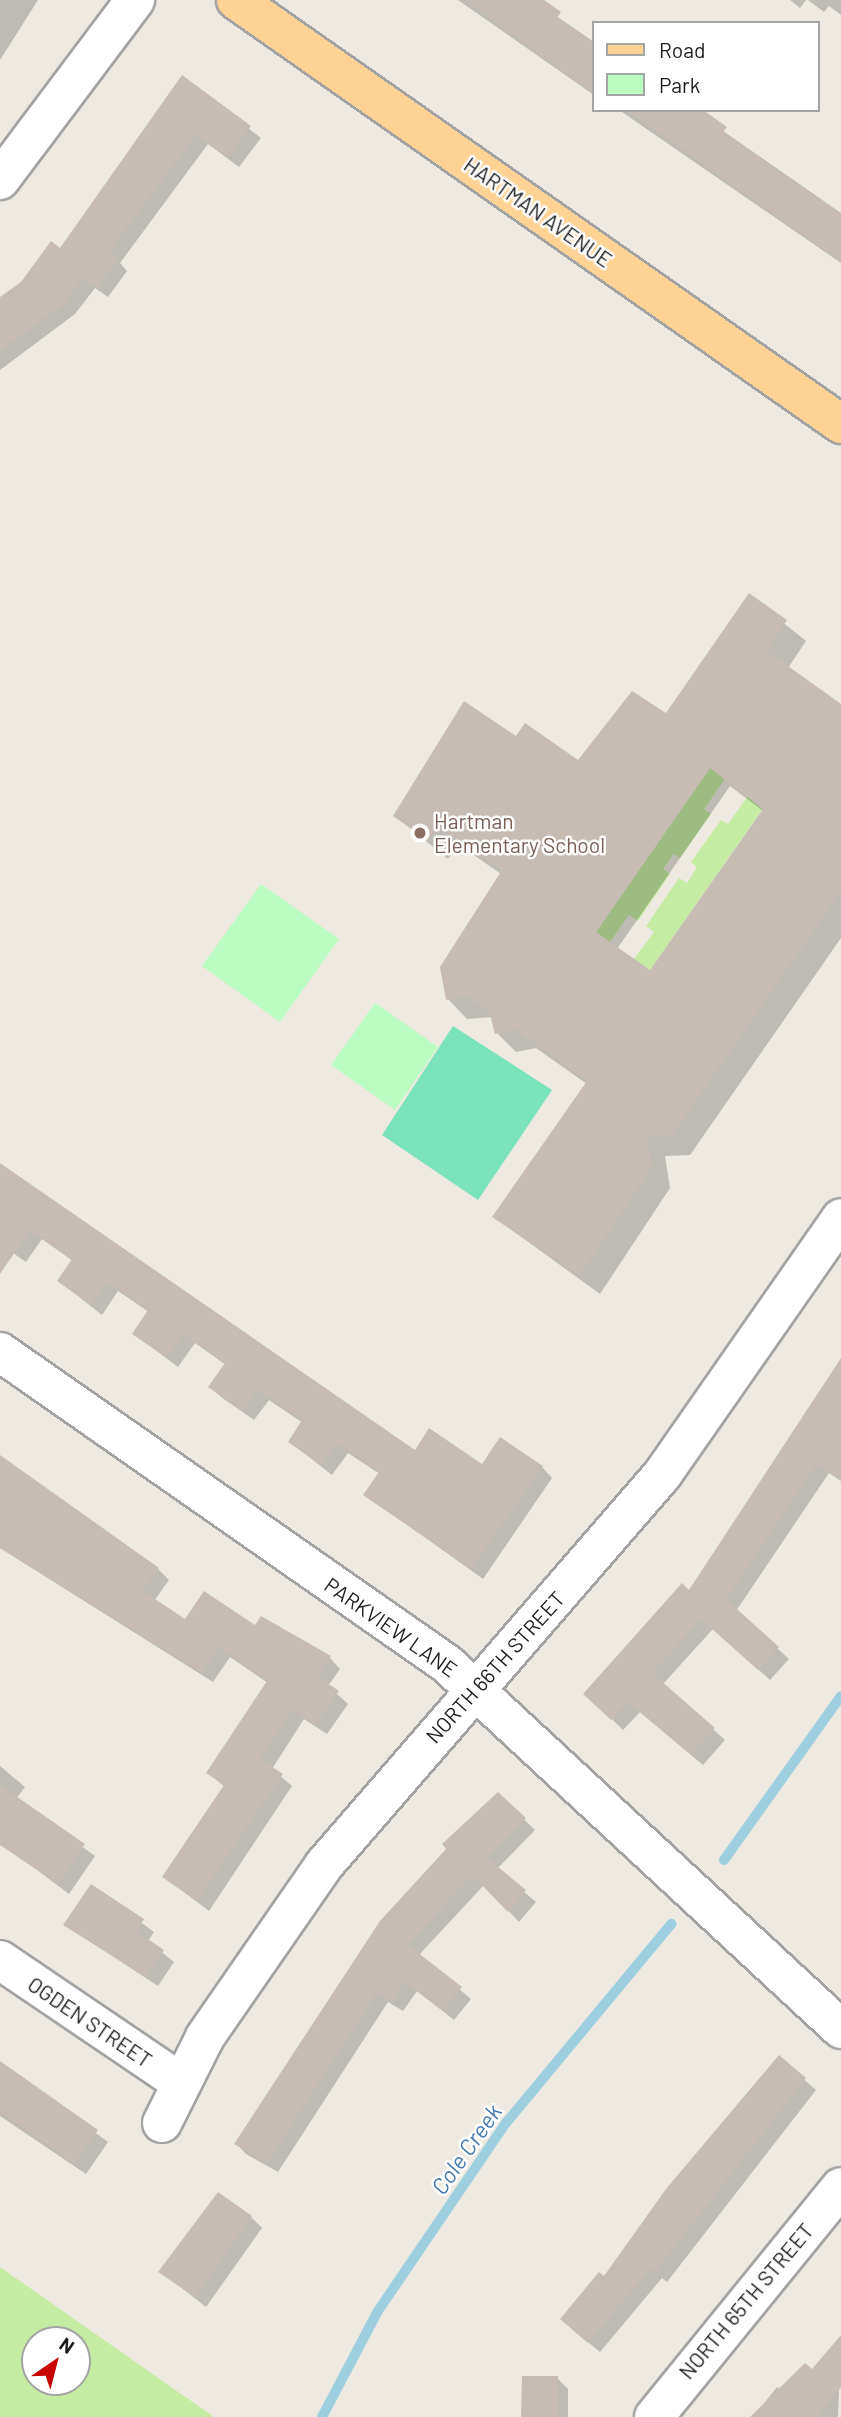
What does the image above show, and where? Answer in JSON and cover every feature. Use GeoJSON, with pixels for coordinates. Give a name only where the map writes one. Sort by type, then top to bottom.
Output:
{"type":"FeatureCollection","features":[{"type":"Feature","properties":{"kind":"main road","name":"HARTMAN AVENUE"},"geometry":{"type":"LineString","coordinates":[[236,0],[841,424]]}},
{"type":"Feature","properties":{"kind":"street"},"geometry":{"type":"LineString","coordinates":[[0,180],[135,0]]}},
{"type":"Feature","properties":{"kind":"street","name":"NORTH 66TH STREET"},"geometry":{"type":"LineString","coordinates":[[162,2123],[180,2082],[324,1865],[662,1475],[841,1218]]}},
{"type":"Feature","properties":{"kind":"street","name":"PARKVIEW LANE"},"geometry":{"type":"LineString","coordinates":[[0,1352],[476,1688],[841,2029]]}},
{"type":"Feature","properties":{"kind":"street","name":"OGDEN STREET"},"geometry":{"type":"LineString","coordinates":[[0,1960],[180,2082]]}},
{"type":"Feature","properties":{"kind":"street","name":"NORTH 65TH STREET"},"geometry":{"type":"LineString","coordinates":[[654,2417],[841,2187]]}},
{"type":"Feature","properties":{"kind":"green space"},"geometry":{"type":"Polygon","coordinates":[[[710,768],[725,779],[704,809],[711,814],[680,858],[674,854],[663,869],[670,874],[638,921],[629,915],[610,942],[596,932],[710,768]]]}},
{"type":"Feature","properties":{"kind":"green space"},"geometry":{"type":"Polygon","coordinates":[[[748,796],[764,807],[650,970],[634,959],[654,932],[646,926],[679,878],[687,883],[697,867],[691,862],[721,820],[728,824],[748,796]]]}},
{"type":"Feature","properties":{"kind":"green space"},"geometry":{"type":"Polygon","coordinates":[[[261,884],[339,939],[280,1022],[202,966],[261,884]]]}},
{"type":"Feature","properties":{"kind":"green space"},"geometry":{"type":"Polygon","coordinates":[[[375,1003],[438,1047],[395,1110],[331,1065],[375,1003]]]}},
{"type":"Feature","properties":{"kind":"green space"},"geometry":{"type":"Polygon","coordinates":[[[453,1026],[552,1090],[478,1200],[382,1135],[453,1026]]]}},
{"type":"Feature","properties":{"kind":"green space"},"geometry":{"type":"Polygon","coordinates":[[[0,2267],[84,2326],[21,2326],[21,2396],[91,2396],[91,2331],[214,2417],[0,2417],[0,2267]]]}},
{"type":"Feature","properties":{"kind":"building"},"geometry":{"type":"Polygon","coordinates":[[[466,0],[544,0],[561,12],[557,18],[592,42],[592,94],[466,0]]]}},
{"type":"Feature","properties":{"kind":"building"},"geometry":{"type":"Polygon","coordinates":[[[182,75],[251,126],[228,158],[196,135],[109,252],[118,258],[97,288],[83,278],[64,304],[0,351],[0,297],[21,282],[51,241],[60,248],[182,75]]]}},
{"type":"Feature","properties":{"kind":"building"},"geometry":{"type":"Polygon","coordinates":[[[630,112],[706,112],[727,127],[723,132],[841,214],[841,262],[630,112]]]}},
{"type":"Feature","properties":{"kind":"building"},"geometry":{"type":"Polygon","coordinates":[[[749,593],[787,620],[767,651],[841,704],[841,891],[671,1137],[647,1137],[652,1168],[580,1276],[492,1217],[587,1081],[515,1029],[495,1034],[489,1011],[467,995],[446,1000],[440,967],[502,870],[438,826],[428,840],[393,816],[464,701],[516,736],[525,723],[578,760],[632,691],[666,713],[749,593]],[[710,768],[596,932],[650,970],[763,809],[710,768]]]}},
{"type":"Feature","properties":{"kind":"building"},"geometry":{"type":"Polygon","coordinates":[[[0,1163],[415,1450],[429,1428],[482,1464],[500,1437],[543,1466],[471,1569],[363,1495],[379,1472],[336,1443],[321,1465],[288,1442],[302,1420],[257,1390],[242,1411],[208,1387],[225,1363],[183,1334],[167,1358],[132,1334],[148,1310],[107,1282],[91,1305],[57,1281],[72,1259],[30,1230],[0,1274],[0,1163]]]}},
{"type":"Feature","properties":{"kind":"building"},"geometry":{"type":"Polygon","coordinates":[[[841,1358],[841,1480],[817,1464],[726,1599],[779,1647],[758,1670],[701,1619],[652,1673],[715,1728],[691,1755],[628,1702],[611,1720],[583,1694],[682,1583],[689,1590],[841,1358]]]}},
{"type":"Feature","properties":{"kind":"building"},"geometry":{"type":"Polygon","coordinates":[[[0,1455],[159,1568],[143,1591],[185,1619],[204,1591],[255,1625],[261,1616],[331,1656],[317,1676],[339,1691],[315,1725],[293,1709],[260,1759],[283,1774],[197,1901],[162,1877],[224,1785],[206,1773],[267,1681],[219,1647],[202,1673],[0,1548],[0,1455]]]}},
{"type":"Feature","properties":{"kind":"building"},"geometry":{"type":"Polygon","coordinates":[[[0,1785],[85,1844],[58,1884],[0,1845],[0,1785]]]}},
{"type":"Feature","properties":{"kind":"building"},"geometry":{"type":"Polygon","coordinates":[[[498,1792],[526,1818],[487,1858],[526,1890],[508,1912],[472,1875],[408,1945],[462,1987],[443,2011],[405,1982],[392,2002],[377,1992],[267,2163],[234,2144],[380,1921],[446,1849],[442,1844],[498,1792]]]}},
{"type":"Feature","properties":{"kind":"building"},"geometry":{"type":"Polygon","coordinates":[[[91,1884],[144,1919],[136,1931],[164,1950],[146,1977],[63,1925],[91,1884]]]}},
{"type":"Feature","properties":{"kind":"building"},"geometry":{"type":"Polygon","coordinates":[[[779,2055],[806,2078],[655,2272],[650,2269],[588,2343],[560,2319],[599,2272],[604,2276],[666,2189],[779,2055]]]}},
{"type":"Feature","properties":{"kind":"building"},"geometry":{"type":"Polygon","coordinates":[[[0,2061],[98,2130],[74,2164],[0,2112],[0,2061]]]}},
{"type":"Feature","properties":{"kind":"building"},"geometry":{"type":"Polygon","coordinates":[[[218,2192],[252,2216],[195,2297],[158,2272],[218,2192]]]}},
{"type":"Feature","properties":{"kind":"building"},"geometry":{"type":"Polygon","coordinates":[[[841,2335],[841,2387],[817,2417],[750,2417],[805,2363],[812,2369],[841,2335]]]}},
{"type":"Feature","properties":{"kind":"building"},"geometry":{"type":"Polygon","coordinates":[[[522,2376],[558,2376],[558,2417],[521,2417],[522,2376]]]}},
{"type":"Feature","properties":{"kind":"waterway","name":"Cole Creek"},"geometry":{"type":"LineString","coordinates":[[724,1860],[841,1696]]}},
{"type":"Feature","properties":{"kind":"waterway","name":"Cole Creek"},"geometry":{"type":"LineString","coordinates":[[322,2417],[378,2311],[506,2123],[671,1924]]}},
{"type":"Feature","properties":{"kind":"place","name":"Hartman Elementary School"},"geometry":{"type":"Point","coordinates":[420,833]}}]}
